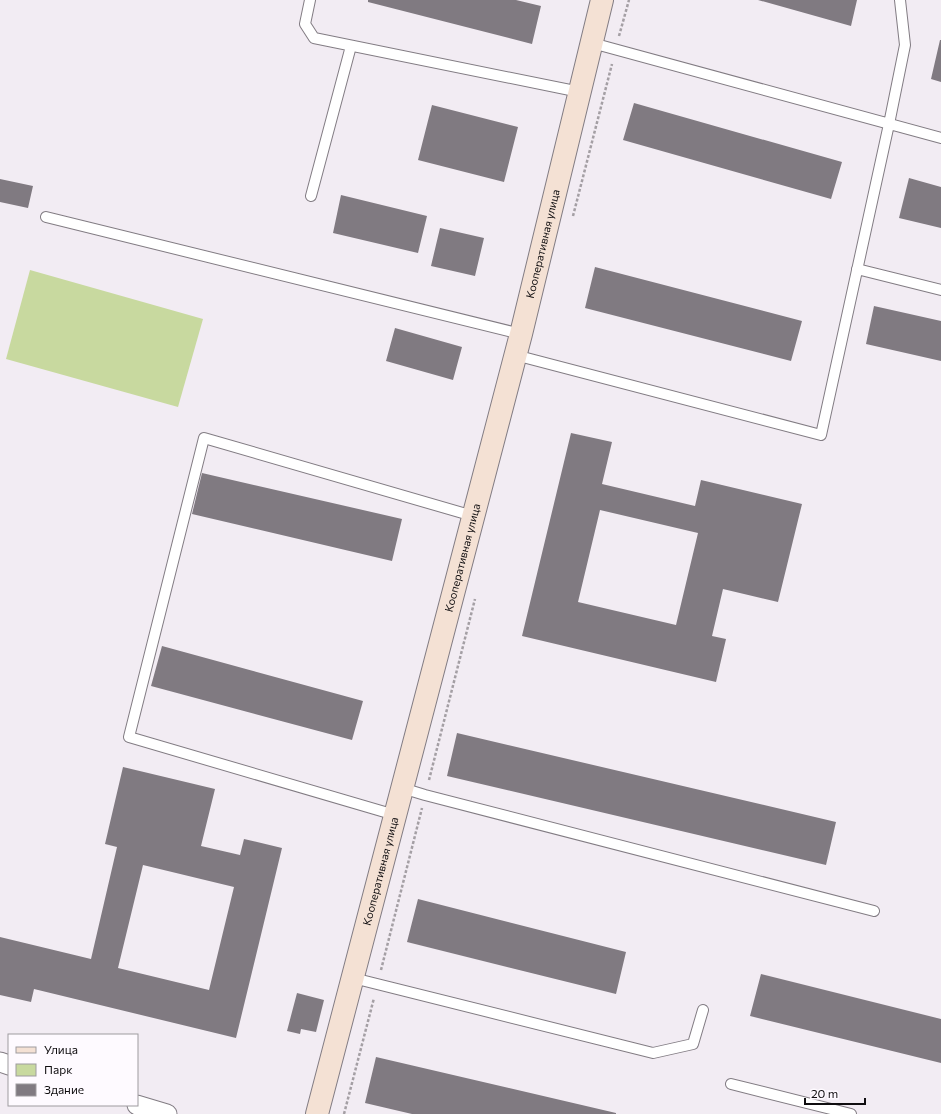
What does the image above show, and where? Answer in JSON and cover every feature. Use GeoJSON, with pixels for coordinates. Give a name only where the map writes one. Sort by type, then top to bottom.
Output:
{"type":"FeatureCollection","features":[{"type":"Feature","properties":{"kind":"street","name":"Кооперативная улица"},"geometry":{"type":"LineString","coordinates":[[317,1114],[521,334],[602,0]]}},
{"type":"Feature","properties":{"kind":"street"},"geometry":{"type":"LineString","coordinates":[[138,1105],[167,1114]]}},
{"type":"Feature","properties":{"kind":"lane"},"geometry":{"type":"LineString","coordinates":[[310,0],[305,24],[314,38],[580,92]]}},
{"type":"Feature","properties":{"kind":"lane"},"geometry":{"type":"LineString","coordinates":[[515,355],[820,435],[889,124],[905,44],[900,0]]}},
{"type":"Feature","properties":{"kind":"lane"},"geometry":{"type":"LineString","coordinates":[[592,43],[941,138]]}},
{"type":"Feature","properties":{"kind":"lane"},"geometry":{"type":"LineString","coordinates":[[310,196],[351,46]]}},
{"type":"Feature","properties":{"kind":"lane"},"geometry":{"type":"LineString","coordinates":[[46,217],[521,334]]}},
{"type":"Feature","properties":{"kind":"lane"},"geometry":{"type":"LineString","coordinates":[[857,269],[941,290]]}},
{"type":"Feature","properties":{"kind":"lane"},"geometry":{"type":"LineString","coordinates":[[395,815],[129,737],[204,438],[473,516]]}},
{"type":"Feature","properties":{"kind":"lane"},"geometry":{"type":"LineString","coordinates":[[402,788],[874,911]]}},
{"type":"Feature","properties":{"kind":"lane"},"geometry":{"type":"LineString","coordinates":[[353,978],[653,1054],[693,1044],[703,1010]]}},
{"type":"Feature","properties":{"kind":"lane"},"geometry":{"type":"LineString","coordinates":[[731,1084],[851,1114]]}},
{"type":"Feature","properties":{"kind":"green space"},"geometry":{"type":"Polygon","coordinates":[[[30,270],[203,319],[178,407],[6,359],[30,270]]]}},
{"type":"Feature","properties":{"kind":"building"},"geometry":{"type":"Polygon","coordinates":[[[368,0],[516,0],[541,6],[532,44],[368,2],[368,0]]]}},
{"type":"Feature","properties":{"kind":"building"},"geometry":{"type":"Polygon","coordinates":[[[758,0],[857,0],[851,26],[758,0]]]}},
{"type":"Feature","properties":{"kind":"building"},"geometry":{"type":"Polygon","coordinates":[[[941,40],[941,82],[931,79],[941,40]]]}},
{"type":"Feature","properties":{"kind":"building"},"geometry":{"type":"Polygon","coordinates":[[[634,103],[842,162],[831,199],[623,140],[634,103]]]}},
{"type":"Feature","properties":{"kind":"building"},"geometry":{"type":"Polygon","coordinates":[[[432,105],[518,127],[504,182],[418,160],[432,105]]]}},
{"type":"Feature","properties":{"kind":"building"},"geometry":{"type":"Polygon","coordinates":[[[909,178],[941,187],[941,228],[899,218],[909,178]]]}},
{"type":"Feature","properties":{"kind":"building"},"geometry":{"type":"Polygon","coordinates":[[[0,179],[33,186],[28,208],[0,202],[0,179]]]}},
{"type":"Feature","properties":{"kind":"building"},"geometry":{"type":"Polygon","coordinates":[[[341,195],[427,216],[418,253],[333,233],[341,195]]]}},
{"type":"Feature","properties":{"kind":"building"},"geometry":{"type":"Polygon","coordinates":[[[440,228],[484,238],[475,276],[431,266],[440,228]]]}},
{"type":"Feature","properties":{"kind":"building"},"geometry":{"type":"Polygon","coordinates":[[[595,267],[802,321],[791,361],[585,308],[595,267]]]}},
{"type":"Feature","properties":{"kind":"building"},"geometry":{"type":"Polygon","coordinates":[[[874,306],[941,321],[941,361],[866,344],[874,306]]]}},
{"type":"Feature","properties":{"kind":"building"},"geometry":{"type":"Polygon","coordinates":[[[395,328],[462,347],[453,380],[386,361],[395,328]]]}},
{"type":"Feature","properties":{"kind":"building"},"geometry":{"type":"Polygon","coordinates":[[[571,433],[612,442],[602,484],[695,506],[701,480],[802,504],[778,602],[723,589],[712,636],[726,639],[716,682],[522,636],[571,433]],[[600,510],[578,602],[676,625],[698,533],[600,510]]]}},
{"type":"Feature","properties":{"kind":"building"},"geometry":{"type":"Polygon","coordinates":[[[202,473],[402,519],[392,561],[192,514],[202,473]]]}},
{"type":"Feature","properties":{"kind":"building"},"geometry":{"type":"Polygon","coordinates":[[[162,646],[363,701],[352,740],[151,686],[162,646]]]}},
{"type":"Feature","properties":{"kind":"building"},"geometry":{"type":"Polygon","coordinates":[[[457,733],[836,822],[826,865],[447,776],[457,733]]]}},
{"type":"Feature","properties":{"kind":"building"},"geometry":{"type":"Polygon","coordinates":[[[123,767],[215,789],[201,846],[240,855],[244,839],[282,848],[236,1038],[34,989],[31,1002],[0,995],[0,937],[91,959],[117,847],[105,844],[123,767]],[[143,865],[118,968],[209,990],[234,887],[143,865]]]}},
{"type":"Feature","properties":{"kind":"building"},"geometry":{"type":"Polygon","coordinates":[[[418,899],[626,952],[616,994],[407,942],[418,899]]]}},
{"type":"Feature","properties":{"kind":"building"},"geometry":{"type":"Polygon","coordinates":[[[761,974],[941,1019],[941,1063],[750,1016],[761,974]]]}},
{"type":"Feature","properties":{"kind":"building"},"geometry":{"type":"Polygon","coordinates":[[[297,993],[324,1000],[316,1032],[301,1029],[300,1034],[287,1031],[297,993]]]}},
{"type":"Feature","properties":{"kind":"building"},"geometry":{"type":"Polygon","coordinates":[[[376,1057],[616,1114],[412,1114],[365,1103],[376,1057]]]}}]}
